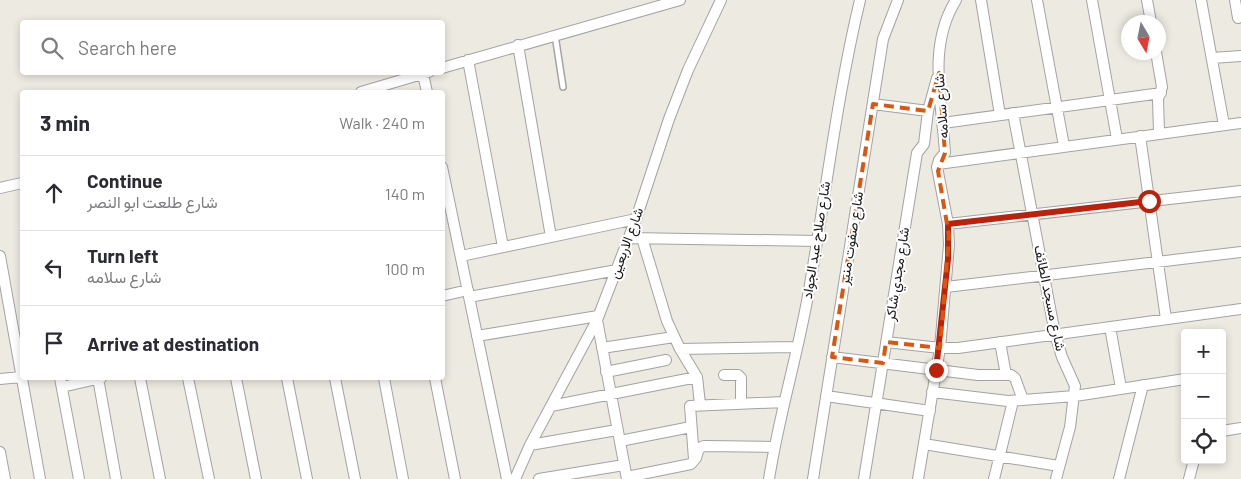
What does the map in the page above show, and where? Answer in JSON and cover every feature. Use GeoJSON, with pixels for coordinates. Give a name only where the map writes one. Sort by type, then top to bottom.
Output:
{"type":"FeatureCollection","features":[{"type":"Feature","properties":{"kind":"street"},"geometry":{"type":"LineString","coordinates":[[445,67],[680,0]]}},
{"type":"Feature","properties":{"kind":"street","name":"شارع الاربعين"},"geometry":{"type":"LineString","coordinates":[[511,478],[597,318],[636,219],[669,119],[688,70],[721,0]]}},
{"type":"Feature","properties":{"kind":"street","name":"شارع صلاح عبد الجواد"},"geometry":{"type":"LineString","coordinates":[[769,479],[774,447],[809,292],[837,104],[860,0]]}},
{"type":"Feature","properties":{"kind":"street","name":"شارع صفوت منير"},"geometry":{"type":"LineString","coordinates":[[813,479],[883,39],[898,0]]}},
{"type":"Feature","properties":{"kind":"street","name":"شارع سلامه"},"geometry":{"type":"LineString","coordinates":[[918,479],[940,348],[946,287],[948,224],[938,164],[945,153],[939,48],[943,27],[956,0]]}},
{"type":"Feature","properties":{"kind":"street"},"geometry":{"type":"LineString","coordinates":[[981,0],[1000,115]]}},
{"type":"Feature","properties":{"kind":"street"},"geometry":{"type":"LineString","coordinates":[[1037,0],[1064,146]]}},
{"type":"Feature","properties":{"kind":"street"},"geometry":{"type":"LineString","coordinates":[[1092,0],[1117,139]]}},
{"type":"Feature","properties":{"kind":"street"},"geometry":{"type":"LineString","coordinates":[[1147,0],[1150,15]]}},
{"type":"Feature","properties":{"kind":"street"},"geometry":{"type":"LineString","coordinates":[[1201,0],[1224,125]]}},
{"type":"Feature","properties":{"kind":"street"},"geometry":{"type":"LineString","coordinates":[[1235,0],[1238,18]]}},
{"type":"Feature","properties":{"kind":"street"},"geometry":{"type":"LineString","coordinates":[[518,46],[551,237]]}},
{"type":"Feature","properties":{"kind":"street"},"geometry":{"type":"LineString","coordinates":[[1212,58],[1241,56]]}},
{"type":"Feature","properties":{"kind":"street"},"geometry":{"type":"LineString","coordinates":[[468,60],[503,247]]}},
{"type":"Feature","properties":{"kind":"street"},"geometry":{"type":"LineString","coordinates":[[1157,60],[1162,86],[1158,99],[1159,133]]}},
{"type":"Feature","properties":{"kind":"street","name":"شارع مجدي شاكر"},"geometry":{"type":"LineString","coordinates":[[864,479],[917,153],[924,144],[928,111],[939,73]]}},
{"type":"Feature","properties":{"kind":"street"},"geometry":{"type":"LineString","coordinates":[[378,90],[420,75]]}},
{"type":"Feature","properties":{"kind":"street"},"geometry":{"type":"LineString","coordinates":[[426,75],[427,90]]}},
{"type":"Feature","properties":{"kind":"street"},"geometry":{"type":"LineString","coordinates":[[942,123],[1161,93]]}},
{"type":"Feature","properties":{"kind":"street"},"geometry":{"type":"LineString","coordinates":[[873,104],[928,111]]}},
{"type":"Feature","properties":{"kind":"street","name":"شارع مسجد الطائف"},"geometry":{"type":"LineString","coordinates":[[1013,113],[1055,334],[1062,357],[1075,386],[1070,427],[1056,479]]}},
{"type":"Feature","properties":{"kind":"street"},"geometry":{"type":"LineString","coordinates":[[938,164],[1241,122]]}},
{"type":"Feature","properties":{"kind":"street"},"geometry":{"type":"LineString","coordinates":[[1140,136],[1166,319]]}},
{"type":"Feature","properties":{"kind":"street"},"geometry":{"type":"LineString","coordinates":[[445,181],[477,336],[511,478]]}},
{"type":"Feature","properties":{"kind":"street"},"geometry":{"type":"LineString","coordinates":[[0,188],[20,183]]}},
{"type":"Feature","properties":{"kind":"street"},"geometry":{"type":"LineString","coordinates":[[948,224],[1241,190]]}},
{"type":"Feature","properties":{"kind":"street"},"geometry":{"type":"LineString","coordinates":[[461,256],[636,219]]}},
{"type":"Feature","properties":{"kind":"street"},"geometry":{"type":"LineString","coordinates":[[629,238],[817,241]]}},
{"type":"Feature","properties":{"kind":"street"},"geometry":{"type":"LineString","coordinates":[[642,238],[674,337],[697,378],[700,404]]}},
{"type":"Feature","properties":{"kind":"street"},"geometry":{"type":"LineString","coordinates":[[946,287],[1241,252]]}},
{"type":"Feature","properties":{"kind":"street"},"geometry":{"type":"LineString","coordinates":[[0,256],[20,371]]}},
{"type":"Feature","properties":{"kind":"street"},"geometry":{"type":"LineString","coordinates":[[445,296],[617,270]]}},
{"type":"Feature","properties":{"kind":"street"},"geometry":{"type":"LineString","coordinates":[[886,342],[940,348],[1000,342],[1241,309]]}},
{"type":"Feature","properties":{"kind":"street"},"geometry":{"type":"LineString","coordinates":[[477,336],[597,318],[627,478],[694,462]]}},
{"type":"Feature","properties":{"kind":"street"},"geometry":{"type":"LineString","coordinates":[[1110,327],[1121,388]]}},
{"type":"Feature","properties":{"kind":"street"},"geometry":{"type":"LineString","coordinates":[[602,348],[674,337]]}},
{"type":"Feature","properties":{"kind":"street"},"geometry":{"type":"LineString","coordinates":[[1000,342],[1006,375]]}},
{"type":"Feature","properties":{"kind":"street"},"geometry":{"type":"LineString","coordinates":[[680,349],[797,347]]}},
{"type":"Feature","properties":{"kind":"street"},"geometry":{"type":"LineString","coordinates":[[832,358],[985,376],[1006,375],[1015,378],[1018,401],[994,479]]}},
{"type":"Feature","properties":{"kind":"street"},"geometry":{"type":"LineString","coordinates":[[606,372],[666,360]]}},
{"type":"Feature","properties":{"kind":"street"},"geometry":{"type":"LineString","coordinates":[[724,375],[738,375],[741,378],[741,403]]}},
{"type":"Feature","properties":{"kind":"street"},"geometry":{"type":"LineString","coordinates":[[0,379],[20,377]]}},
{"type":"Feature","properties":{"kind":"street"},"geometry":{"type":"LineString","coordinates":[[551,406],[697,378]]}},
{"type":"Feature","properties":{"kind":"street"},"geometry":{"type":"LineString","coordinates":[[22,380],[40,479]]}},
{"type":"Feature","properties":{"kind":"street"},"geometry":{"type":"LineString","coordinates":[[79,479],[61,382],[80,380]]}},
{"type":"Feature","properties":{"kind":"street"},"geometry":{"type":"LineString","coordinates":[[99,380],[116,479]]}},
{"type":"Feature","properties":{"kind":"street"},"geometry":{"type":"LineString","coordinates":[[140,380],[160,479]]}},
{"type":"Feature","properties":{"kind":"street"},"geometry":{"type":"LineString","coordinates":[[188,380],[209,479]]}},
{"type":"Feature","properties":{"kind":"street"},"geometry":{"type":"LineString","coordinates":[[236,380],[256,479]]}},
{"type":"Feature","properties":{"kind":"street"},"geometry":{"type":"LineString","coordinates":[[287,380],[307,479]]}},
{"type":"Feature","properties":{"kind":"street"},"geometry":{"type":"LineString","coordinates":[[335,380],[355,479]]}},
{"type":"Feature","properties":{"kind":"street"},"geometry":{"type":"LineString","coordinates":[[384,380],[403,479]]}},
{"type":"Feature","properties":{"kind":"street"},"geometry":{"type":"LineString","coordinates":[[435,380],[455,479]]}},
{"type":"Feature","properties":{"kind":"street"},"geometry":{"type":"LineString","coordinates":[[932,392],[1018,401],[1075,396],[1181,380]]}},
{"type":"Feature","properties":{"kind":"street"},"geometry":{"type":"LineString","coordinates":[[1119,479],[1143,385]]}},
{"type":"Feature","properties":{"kind":"street"},"geometry":{"type":"LineString","coordinates":[[826,396],[930,410]]}},
{"type":"Feature","properties":{"kind":"street"},"geometry":{"type":"LineString","coordinates":[[694,462],[689,408],[700,404],[784,402]]}},
{"type":"Feature","properties":{"kind":"street"},"geometry":{"type":"LineString","coordinates":[[620,441],[690,427]]}},
{"type":"Feature","properties":{"kind":"street"},"geometry":{"type":"LineString","coordinates":[[1226,430],[1241,428]]}},
{"type":"Feature","properties":{"kind":"street"},"geometry":{"type":"LineString","coordinates":[[530,445],[617,430]]}},
{"type":"Feature","properties":{"kind":"street"},"geometry":{"type":"LineString","coordinates":[[924,444],[1059,466]]}},
{"type":"Feature","properties":{"kind":"street"},"geometry":{"type":"LineString","coordinates":[[694,462],[699,448],[704,446],[774,447]]}},
{"type":"Feature","properties":{"kind":"street"},"geometry":{"type":"LineString","coordinates":[[0,452],[5,479]]}},
{"type":"Feature","properties":{"kind":"street"},"geometry":{"type":"LineString","coordinates":[[1189,479],[1193,464]]}},
{"type":"Feature","properties":{"kind":"street"},"geometry":{"type":"LineString","coordinates":[[539,479],[624,465]]}},
{"type":"Feature","properties":{"kind":"lane"},"geometry":{"type":"LineString","coordinates":[[555,35],[563,87]]}},
{"type":"Feature","properties":{"kind":"highlighted area"},"geometry":{"type":"Polygon","coordinates":[[[939,73],[945,153],[938,171],[949,236],[940,348],[886,342],[883,363],[832,357],[873,104],[928,111],[939,73]]]}},
{"type":"Feature","properties":{"kind":"route"},"geometry":{"type":"LineString","coordinates":[[936,370],[940,348],[948,259],[948,224],[1149,201]]}}]}
